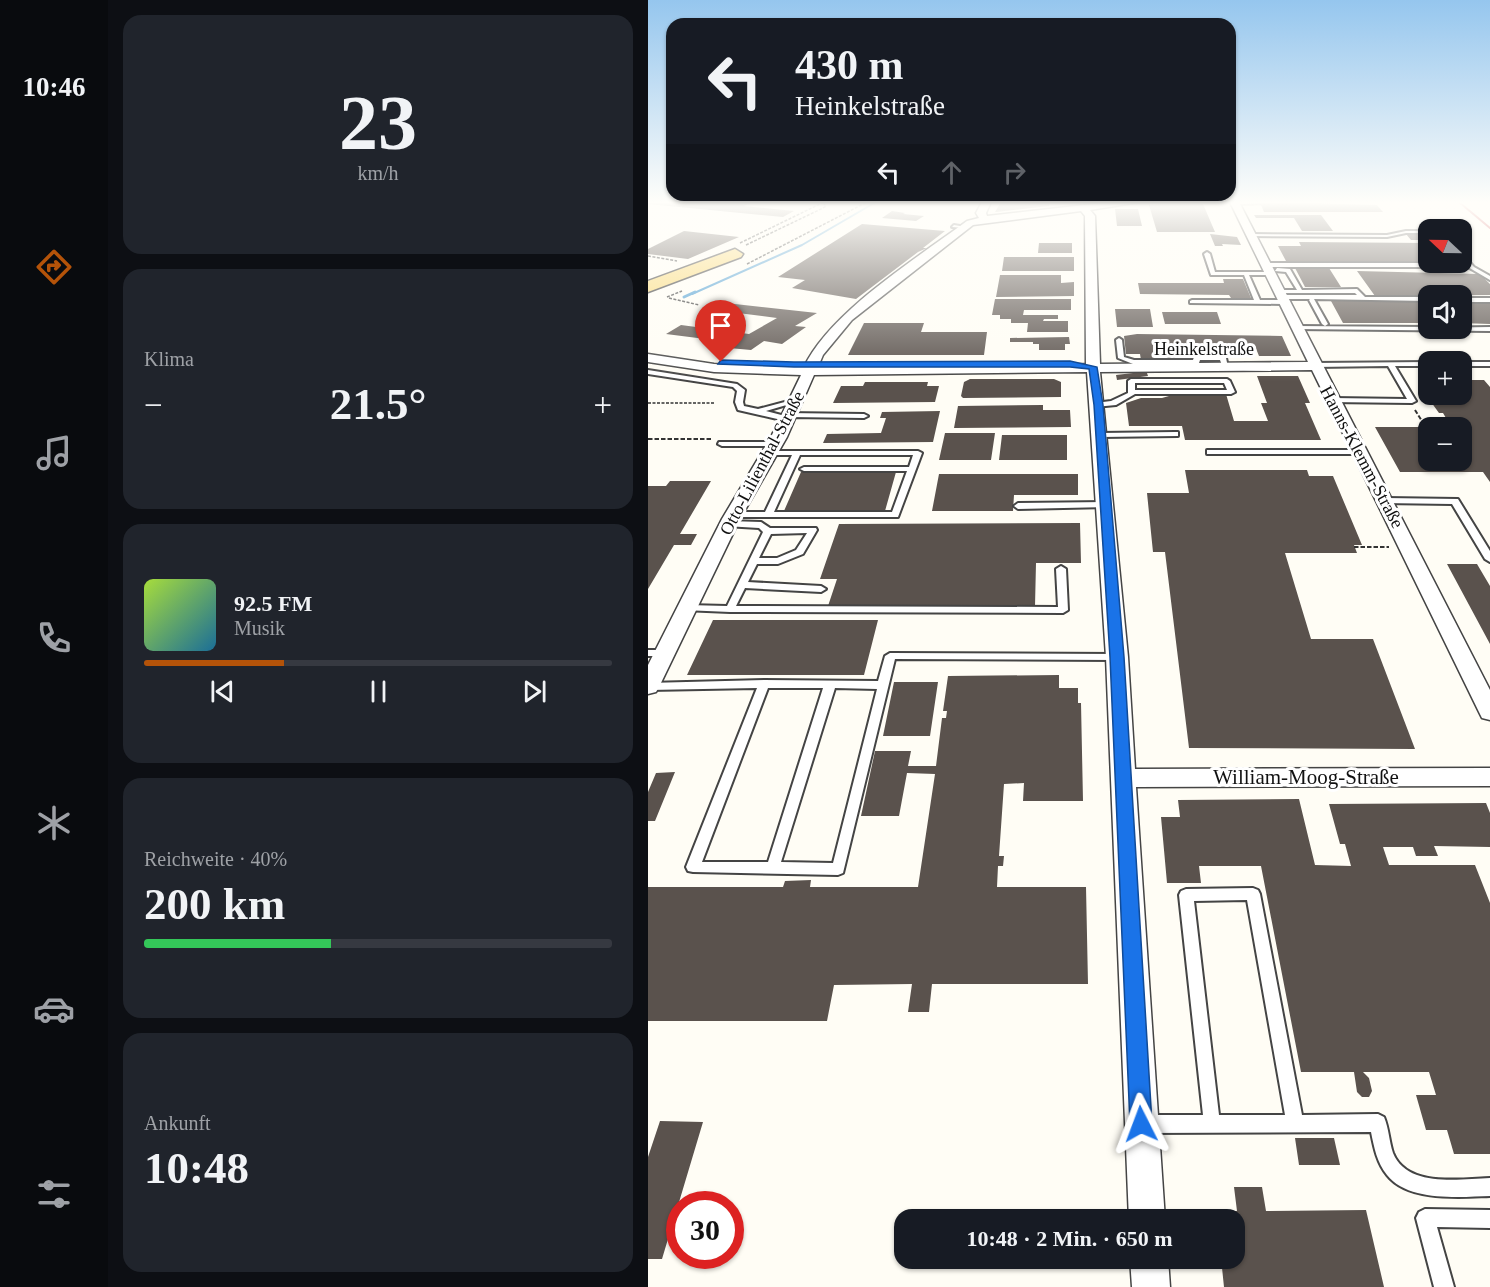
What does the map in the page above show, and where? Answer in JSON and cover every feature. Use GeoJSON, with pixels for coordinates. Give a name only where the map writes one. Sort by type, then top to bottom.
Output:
{"type":"FeatureCollection","features":[{"type":"Feature","properties":{"kind":"main road"},"geometry":{"type":"LineString","coordinates":[[648,287],[720,262]]}},
{"type":"Feature","properties":{"kind":"main road"},"geometry":{"type":"LineString","coordinates":[[648,294],[686,285]]}},
{"type":"Feature","properties":{"kind":"street","name":"Otto-Lilienthal-Straße"},"geometry":{"type":"LineString","coordinates":[[648,687],[656,653],[687,608],[731,520],[788,417],[817,354],[843,321],[916,262]]}},
{"type":"Feature","properties":{"kind":"street"},"geometry":{"type":"LineString","coordinates":[[1091,262],[1093,367],[1101,435],[1117,657],[1146,1209]]}},
{"type":"Feature","properties":{"kind":"street","name":"Hanns-Klemm-Straße"},"geometry":{"type":"LineString","coordinates":[[1265,262],[1331,400],[1409,547],[1490,712]]}},
{"type":"Feature","properties":{"kind":"street","name":"Heinkelstraße"},"geometry":{"type":"LineString","coordinates":[[648,350],[721,362],[812,368]]}},
{"type":"Feature","properties":{"kind":"street","name":"Heinkelstraße"},"geometry":{"type":"LineString","coordinates":[[648,358],[714,368],[1068,370],[1093,367],[1315,366]]}},
{"type":"Feature","properties":{"kind":"street","name":"William-Moog-Straße"},"geometry":{"type":"LineString","coordinates":[[1122,778],[1490,777]]}},
{"type":"Feature","properties":{"kind":"street"},"geometry":{"type":"LineString","coordinates":[[1150,1269],[1151,1287]]}},
{"type":"Feature","properties":{"kind":"lane"},"geometry":{"type":"LineString","coordinates":[[1210,262],[1213,274],[1418,266]]}},
{"type":"Feature","properties":{"kind":"lane"},"geometry":{"type":"LineString","coordinates":[[1472,267],[1490,278]]}},
{"type":"Feature","properties":{"kind":"lane"},"geometry":{"type":"LineString","coordinates":[[1269,270],[1288,270],[1300,291],[1313,296],[1418,300]]}},
{"type":"Feature","properties":{"kind":"lane"},"geometry":{"type":"LineString","coordinates":[[1246,274],[1258,302]]}},
{"type":"Feature","properties":{"kind":"lane"},"geometry":{"type":"LineString","coordinates":[[1343,283],[1348,291]]}},
{"type":"Feature","properties":{"kind":"lane"},"geometry":{"type":"LineString","coordinates":[[1281,298],[1300,291]]}},
{"type":"Feature","properties":{"kind":"lane"},"geometry":{"type":"LineString","coordinates":[[1192,302],[1258,302],[1348,291],[1357,291],[1362,297],[1313,296]]}},
{"type":"Feature","properties":{"kind":"lane"},"geometry":{"type":"LineString","coordinates":[[1313,296],[1325,324]]}},
{"type":"Feature","properties":{"kind":"lane"},"geometry":{"type":"LineString","coordinates":[[1472,300],[1490,300]]}},
{"type":"Feature","properties":{"kind":"lane"},"geometry":{"type":"LineString","coordinates":[[1296,326],[1418,324]]}},
{"type":"Feature","properties":{"kind":"lane"},"geometry":{"type":"LineString","coordinates":[[1472,326],[1490,324]]}},
{"type":"Feature","properties":{"kind":"lane"},"geometry":{"type":"LineString","coordinates":[[1296,326],[1418,327]]}},
{"type":"Feature","properties":{"kind":"lane"},"geometry":{"type":"LineString","coordinates":[[1472,328],[1490,329]]}},
{"type":"Feature","properties":{"kind":"lane"},"geometry":{"type":"LineString","coordinates":[[1119,340],[1121,358],[1133,362],[1197,362],[1196,358],[1223,358],[1225,367]]}},
{"type":"Feature","properties":{"kind":"lane"},"geometry":{"type":"LineString","coordinates":[[1331,400],[1412,401],[1390,364]]}},
{"type":"Feature","properties":{"kind":"lane"},"geometry":{"type":"LineString","coordinates":[[1315,366],[1418,364]]}},
{"type":"Feature","properties":{"kind":"lane"},"geometry":{"type":"LineString","coordinates":[[1472,364],[1490,364]]}},
{"type":"Feature","properties":{"kind":"lane"},"geometry":{"type":"LineString","coordinates":[[648,372],[735,385],[741,390],[739,402],[741,408],[788,417],[864,416]]}},
{"type":"Feature","properties":{"kind":"lane"},"geometry":{"type":"LineString","coordinates":[[1098,405],[1113,403],[1132,392],[1231,392],[1227,381],[1131,381],[1132,392]]}},
{"type":"Feature","properties":{"kind":"lane"},"geometry":{"type":"LineString","coordinates":[[758,411],[796,401]]}},
{"type":"Feature","properties":{"kind":"lane"},"geometry":{"type":"LineString","coordinates":[[1101,435],[1175,434]]}},
{"type":"Feature","properties":{"kind":"lane"},"geometry":{"type":"LineString","coordinates":[[722,442],[797,453],[918,453],[896,515],[768,515],[731,520]]}},
{"type":"Feature","properties":{"kind":"lane"},"geometry":{"type":"LineString","coordinates":[[1210,452],[1359,452]]}},
{"type":"Feature","properties":{"kind":"lane"},"geometry":{"type":"LineString","coordinates":[[768,515],[797,453]]}},
{"type":"Feature","properties":{"kind":"lane"},"geometry":{"type":"LineString","coordinates":[[819,469],[827,453]]}},
{"type":"Feature","properties":{"kind":"lane"},"geometry":{"type":"LineString","coordinates":[[857,469],[863,453]]}},
{"type":"Feature","properties":{"kind":"lane"},"geometry":{"type":"LineString","coordinates":[[875,469],[880,453]]}},
{"type":"Feature","properties":{"kind":"lane"},"geometry":{"type":"LineString","coordinates":[[804,469],[912,469]]}},
{"type":"Feature","properties":{"kind":"lane"},"geometry":{"type":"LineString","coordinates":[[1385,501],[1455,501],[1490,559]]}},
{"type":"Feature","properties":{"kind":"lane"},"geometry":{"type":"LineString","coordinates":[[1018,506],[1106,505]]}},
{"type":"Feature","properties":{"kind":"lane"},"geometry":{"type":"LineString","coordinates":[[731,520],[761,525],[768,531],[813,530],[801,552],[778,561],[753,561]]}},
{"type":"Feature","properties":{"kind":"lane"},"geometry":{"type":"LineString","coordinates":[[730,609],[768,531]]}},
{"type":"Feature","properties":{"kind":"lane"},"geometry":{"type":"LineString","coordinates":[[687,608],[1063,610],[1061,569]]}},
{"type":"Feature","properties":{"kind":"lane"},"geometry":{"type":"LineString","coordinates":[[741,585],[821,589]]}},
{"type":"Feature","properties":{"kind":"lane"},"geometry":{"type":"LineString","coordinates":[[764,684],[693,867],[837,869],[890,656],[1117,657]]}},
{"type":"Feature","properties":{"kind":"lane"},"geometry":{"type":"LineString","coordinates":[[648,687],[764,684],[883,685]]}},
{"type":"Feature","properties":{"kind":"lane"},"geometry":{"type":"LineString","coordinates":[[774,867],[830,685]]}},
{"type":"Feature","properties":{"kind":"lane"},"geometry":{"type":"LineString","coordinates":[[1212,1124],[1186,895],[1253,894],[1295,1123]]}},
{"type":"Feature","properties":{"kind":"lane"},"geometry":{"type":"LineString","coordinates":[[1141,1124],[1378,1123],[1387,1160],[1394,1171],[1406,1179],[1433,1187],[1490,1187]]}},
{"type":"Feature","properties":{"kind":"lane"},"geometry":{"type":"LineString","coordinates":[[1444,1287],[1425,1218],[1490,1219]]}},
{"type":"Feature","properties":{"kind":"path"},"geometry":{"type":"LineString","coordinates":[[686,285],[667,297],[699,305]]}},
{"type":"Feature","properties":{"kind":"path"},"geometry":{"type":"LineString","coordinates":[[1409,401],[1419,417]]}},
{"type":"Feature","properties":{"kind":"path"},"geometry":{"type":"LineString","coordinates":[[648,403],[714,403]]}},
{"type":"Feature","properties":{"kind":"path"},"geometry":{"type":"LineString","coordinates":[[648,439],[722,442]]}},
{"type":"Feature","properties":{"kind":"path"},"geometry":{"type":"LineString","coordinates":[[1354,547],[1409,547]]}},
{"type":"Feature","properties":{"kind":"building"},"geometry":{"type":"Polygon","coordinates":[[[802,262],[905,262],[856,299],[792,288],[805,280],[778,277],[802,262]]]}},
{"type":"Feature","properties":{"kind":"building"},"geometry":{"type":"Polygon","coordinates":[[[1003,262],[1074,262],[1074,271],[1002,271],[1003,262]]]}},
{"type":"Feature","properties":{"kind":"building"},"geometry":{"type":"Polygon","coordinates":[[[1361,262],[1418,262],[1418,263],[1361,262]]]}},
{"type":"Feature","properties":{"kind":"building"},"geometry":{"type":"Polygon","coordinates":[[[1295,268],[1329,268],[1341,287],[1305,287],[1295,268]]]}},
{"type":"Feature","properties":{"kind":"building"},"geometry":{"type":"Polygon","coordinates":[[[1357,271],[1480,274],[1490,284],[1490,295],[1472,295],[1472,285],[1418,285],[1418,296],[1375,296],[1357,271]]]}},
{"type":"Feature","properties":{"kind":"building"},"geometry":{"type":"Polygon","coordinates":[[[1000,275],[1061,275],[1061,283],[1074,282],[1074,296],[996,297],[1000,275]]]}},
{"type":"Feature","properties":{"kind":"building"},"geometry":{"type":"Polygon","coordinates":[[[1223,279],[1243,279],[1251,298],[1231,298],[1229,295],[1140,294],[1138,283],[1224,283],[1223,279]]]}},
{"type":"Feature","properties":{"kind":"building"},"geometry":{"type":"Polygon","coordinates":[[[995,299],[1071,299],[1071,310],[1024,310],[1023,315],[1058,315],[1058,319],[1044,319],[1043,321],[1068,321],[1068,332],[1027,332],[1028,323],[1011,323],[1011,319],[1000,319],[1000,315],[992,315],[995,299]]]}},
{"type":"Feature","properties":{"kind":"building"},"geometry":{"type":"Polygon","coordinates":[[[1331,301],[1418,301],[1418,323],[1343,323],[1331,301]]]}},
{"type":"Feature","properties":{"kind":"building"},"geometry":{"type":"Polygon","coordinates":[[[1472,301],[1490,302],[1490,324],[1472,323],[1472,301]]]}},
{"type":"Feature","properties":{"kind":"building"},"geometry":{"type":"Polygon","coordinates":[[[726,303],[817,313],[795,326],[806,327],[782,344],[764,341],[751,350],[729,348],[737,343],[666,334],[681,325],[749,334],[777,318],[714,310],[726,303]]]}},
{"type":"Feature","properties":{"kind":"building"},"geometry":{"type":"Polygon","coordinates":[[[1115,309],[1150,309],[1153,327],[1117,327],[1115,309]]]}},
{"type":"Feature","properties":{"kind":"building"},"geometry":{"type":"Polygon","coordinates":[[[1162,312],[1217,312],[1221,324],[1165,324],[1162,312]]]}},
{"type":"Feature","properties":{"kind":"building"},"geometry":{"type":"Polygon","coordinates":[[[864,323],[924,323],[921,332],[987,332],[984,355],[848,355],[864,323]]]}},
{"type":"Feature","properties":{"kind":"building"},"geometry":{"type":"Polygon","coordinates":[[[1137,334],[1282,336],[1291,356],[1259,356],[1255,346],[1219,345],[1214,346],[1215,349],[1197,349],[1196,346],[1180,346],[1183,360],[1141,360],[1140,354],[1126,354],[1124,336],[1137,334]]]}},
{"type":"Feature","properties":{"kind":"building"},"geometry":{"type":"Polygon","coordinates":[[[1069,337],[1070,344],[1065,344],[1065,350],[1039,350],[1039,344],[1033,344],[1033,342],[1010,342],[1010,338],[1069,337]]]}},
{"type":"Feature","properties":{"kind":"building"},"geometry":{"type":"Polygon","coordinates":[[[1147,373],[1148,376],[1117,380],[1116,375],[1147,373]]]}},
{"type":"Feature","properties":{"kind":"building"},"geometry":{"type":"Polygon","coordinates":[[[1257,376],[1298,376],[1310,403],[1305,403],[1321,440],[1185,440],[1182,426],[1129,426],[1126,403],[1141,398],[1162,398],[1176,394],[1226,394],[1234,421],[1268,421],[1261,403],[1267,403],[1257,376]]]}},
{"type":"Feature","properties":{"kind":"building"},"geometry":{"type":"Polygon","coordinates":[[[970,379],[1054,379],[1061,382],[1061,397],[963,398],[961,396],[964,382],[970,379]]]}},
{"type":"Feature","properties":{"kind":"building"},"geometry":{"type":"Polygon","coordinates":[[[1472,380],[1484,380],[1490,387],[1490,482],[1483,472],[1400,472],[1375,427],[1418,427],[1418,471],[1472,471],[1472,417],[1445,417],[1443,413],[1439,413],[1433,405],[1472,405],[1472,380]]]}},
{"type":"Feature","properties":{"kind":"building"},"geometry":{"type":"Polygon","coordinates":[[[865,382],[928,382],[927,386],[939,386],[935,402],[833,403],[841,386],[863,386],[865,382]]]}},
{"type":"Feature","properties":{"kind":"building"},"geometry":{"type":"Polygon","coordinates":[[[1043,405],[1043,410],[1070,410],[1071,427],[954,428],[958,406],[1043,405]]]}},
{"type":"Feature","properties":{"kind":"building"},"geometry":{"type":"Polygon","coordinates":[[[940,411],[933,442],[823,443],[827,434],[881,433],[886,418],[880,418],[882,412],[940,411]]]}},
{"type":"Feature","properties":{"kind":"building"},"geometry":{"type":"Polygon","coordinates":[[[945,433],[995,433],[991,460],[939,460],[945,433]]]}},
{"type":"Feature","properties":{"kind":"building"},"geometry":{"type":"Polygon","coordinates":[[[1002,435],[1067,435],[1067,460],[999,460],[1002,435]]]}},
{"type":"Feature","properties":{"kind":"building"},"geometry":{"type":"Polygon","coordinates":[[[1185,470],[1307,470],[1309,476],[1333,476],[1362,545],[1354,545],[1357,553],[1285,553],[1311,639],[1373,639],[1415,749],[1189,748],[1165,552],[1153,552],[1147,493],[1189,493],[1185,470]]]}},
{"type":"Feature","properties":{"kind":"building"},"geometry":{"type":"Polygon","coordinates":[[[801,472],[896,472],[885,511],[784,511],[801,472]]]}},
{"type":"Feature","properties":{"kind":"building"},"geometry":{"type":"Polygon","coordinates":[[[939,474],[1078,474],[1078,495],[1014,495],[1013,511],[932,511],[939,474]]]}},
{"type":"Feature","properties":{"kind":"building"},"geometry":{"type":"Polygon","coordinates":[[[670,481],[711,481],[680,534],[697,534],[691,545],[674,545],[648,589],[648,486],[666,486],[670,481]]]}},
{"type":"Feature","properties":{"kind":"building"},"geometry":{"type":"Polygon","coordinates":[[[1080,523],[1081,563],[1036,563],[1035,606],[828,606],[837,579],[820,579],[839,524],[1080,523]]]}},
{"type":"Feature","properties":{"kind":"building"},"geometry":{"type":"Polygon","coordinates":[[[1447,564],[1477,564],[1490,586],[1490,644],[1447,564]]]}},
{"type":"Feature","properties":{"kind":"building"},"geometry":{"type":"Polygon","coordinates":[[[713,620],[878,620],[864,675],[687,675],[713,620]]]}},
{"type":"Feature","properties":{"kind":"building"},"geometry":{"type":"Polygon","coordinates":[[[1059,675],[1059,688],[1078,688],[1078,703],[1081,703],[1083,801],[1023,801],[1024,783],[1004,784],[999,856],[1004,856],[1003,866],[998,866],[997,887],[1086,887],[1088,984],[932,984],[929,1012],[908,1012],[912,984],[834,985],[827,1021],[648,1021],[648,887],[783,887],[785,881],[811,880],[810,887],[918,887],[935,774],[907,773],[899,816],[861,816],[875,751],[911,751],[908,766],[936,766],[942,718],[946,718],[947,711],[943,711],[948,676],[1059,675]]]}},
{"type":"Feature","properties":{"kind":"building"},"geometry":{"type":"Polygon","coordinates":[[[894,682],[938,682],[930,736],[883,736],[894,682]]]}},
{"type":"Feature","properties":{"kind":"building"},"geometry":{"type":"Polygon","coordinates":[[[675,772],[655,821],[648,821],[648,792],[656,773],[675,772]]]}},
{"type":"Feature","properties":{"kind":"building"},"geometry":{"type":"Polygon","coordinates":[[[1299,799],[1315,865],[1351,866],[1345,844],[1340,844],[1329,804],[1486,803],[1490,813],[1490,847],[1434,846],[1438,856],[1416,856],[1413,847],[1383,847],[1389,865],[1475,865],[1490,903],[1490,1154],[1454,1154],[1447,1130],[1426,1130],[1416,1095],[1436,1095],[1429,1072],[1363,1072],[1369,1078],[1372,1091],[1369,1097],[1362,1097],[1357,1092],[1354,1072],[1301,1072],[1261,866],[1199,866],[1201,883],[1167,883],[1161,817],[1180,817],[1178,800],[1299,799]]]}},
{"type":"Feature","properties":{"kind":"building"},"geometry":{"type":"Polygon","coordinates":[[[660,1121],[703,1122],[682,1191],[666,1191],[666,1246],[662,1259],[648,1259],[648,1157],[660,1121]]]}},
{"type":"Feature","properties":{"kind":"building"},"geometry":{"type":"Polygon","coordinates":[[[1295,1138],[1334,1138],[1340,1165],[1299,1165],[1295,1138]]]}},
{"type":"Feature","properties":{"kind":"building"},"geometry":{"type":"Polygon","coordinates":[[[1234,1187],[1262,1187],[1266,1211],[1366,1210],[1384,1287],[1224,1287],[1222,1269],[1245,1269],[1245,1209],[1237,1209],[1234,1187]]]}},
{"type":"Feature","properties":{"kind":"waterway"},"geometry":{"type":"LineString","coordinates":[[692,294],[764,262]]}},
{"type":"Feature","properties":{"kind":"waterway"},"geometry":{"type":"LineString","coordinates":[[684,297],[695,292]]}},
{"type":"Feature","properties":{"kind":"route"},"geometry":{"type":"LineString","coordinates":[[721,362],[794,365],[1070,364],[1093,367],[1098,405],[1117,657],[1141,1124]]}}]}
